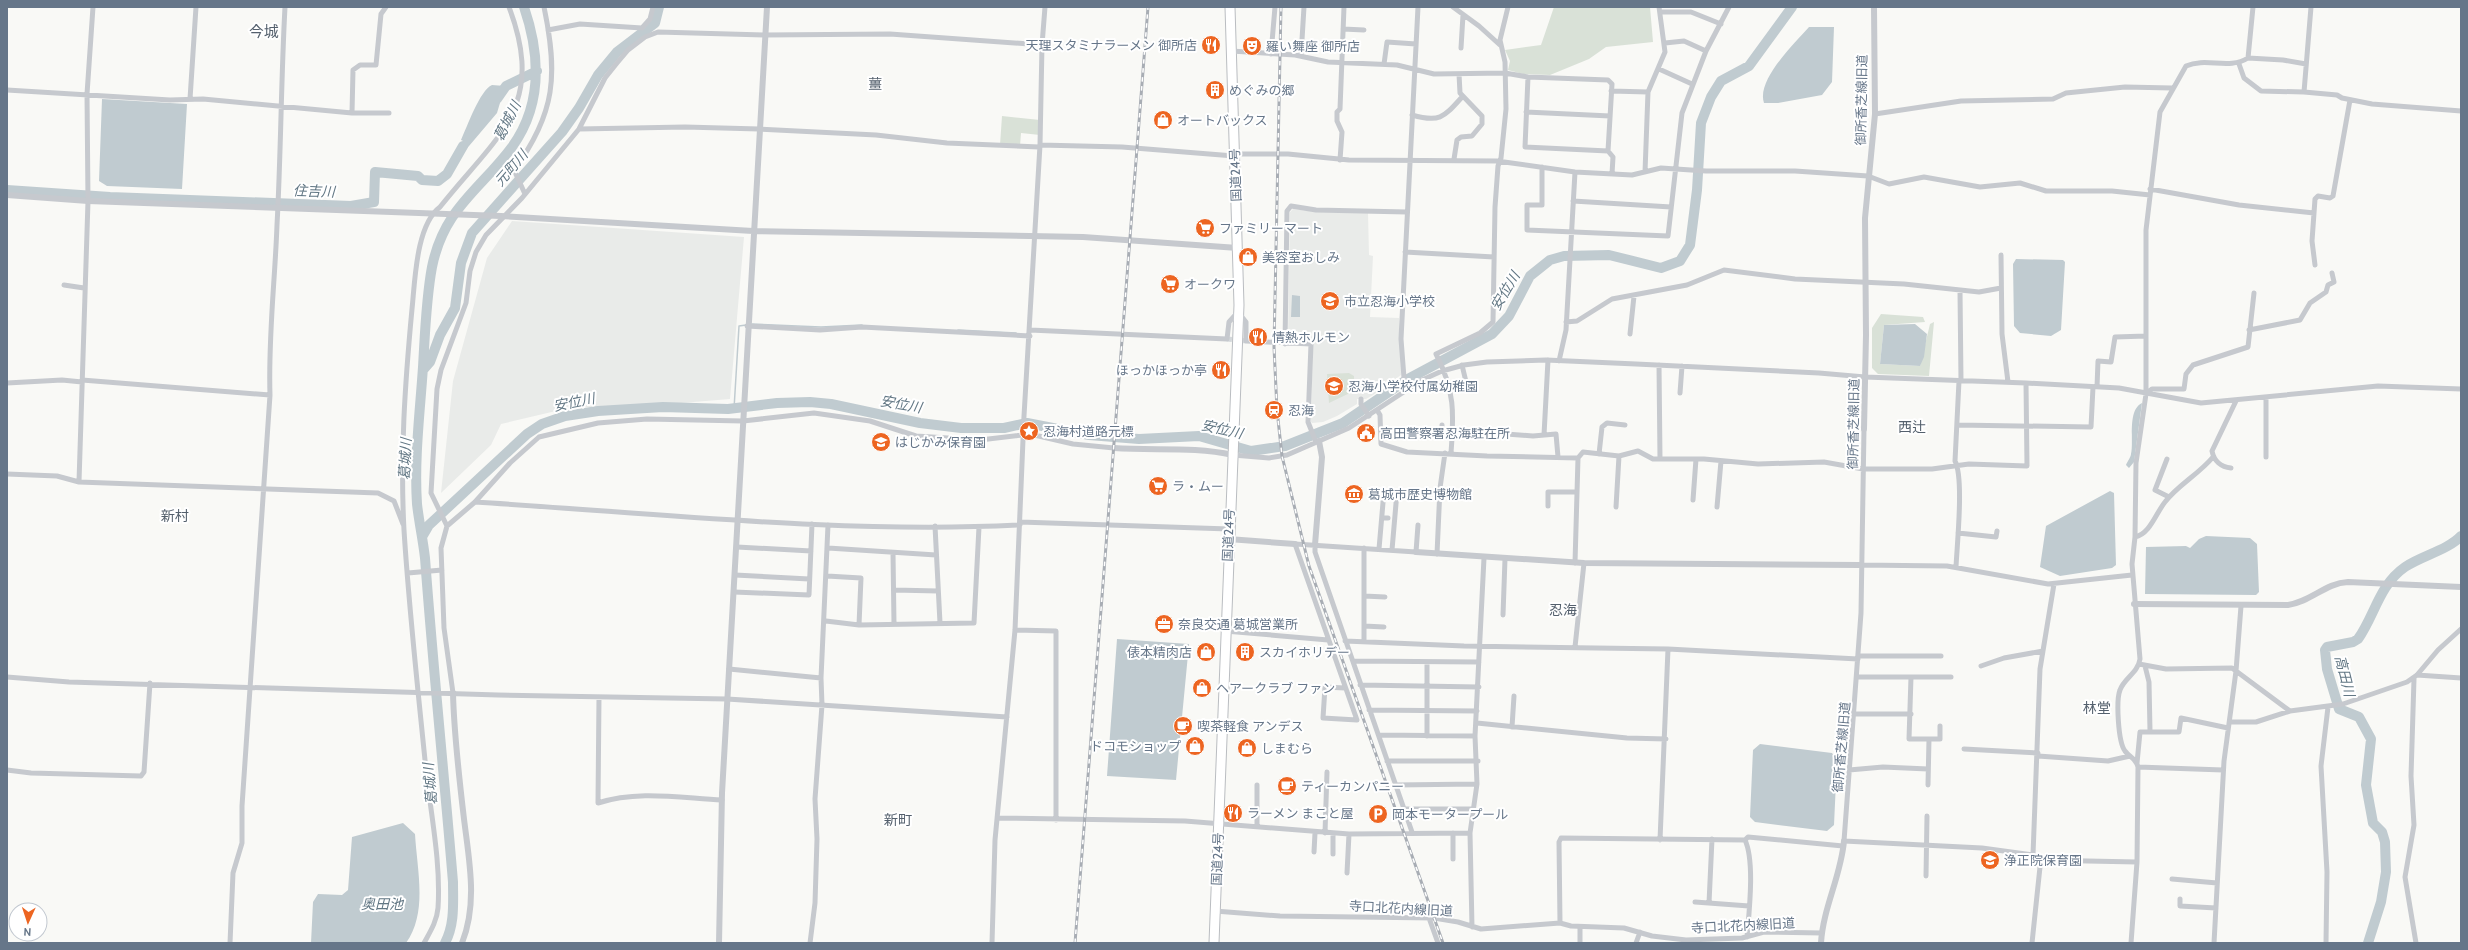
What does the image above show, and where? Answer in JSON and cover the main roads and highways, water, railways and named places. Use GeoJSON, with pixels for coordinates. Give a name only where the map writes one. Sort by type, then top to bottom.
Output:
{"type":"FeatureCollection","features":[{"type":"Feature","properties":{"kind":"highway","name":"国道24号"},"geometry":{"type":"LineString","coordinates":[[1214,943],[1228,539],[1234,440],[1238,312],[1238,248],[1230,7]]}},
{"type":"Feature","properties":{"kind":"water"},"geometry":{"type":"Polygon","coordinates":[[[1809,27],[1834,27],[1832,82],[1822,95],[1778,103],[1764,103],[1763,94],[1771,73],[1786,52],[1809,27]]]}},
{"type":"Feature","properties":{"kind":"water"},"geometry":{"type":"Polygon","coordinates":[[[492,85],[505,86],[497,113],[458,159],[455,157],[463,141],[461,140],[478,101],[487,88],[492,85]]]}},
{"type":"Feature","properties":{"kind":"water"},"geometry":{"type":"Polygon","coordinates":[[[102,99],[187,104],[182,189],[107,186],[99,181],[102,99]]]}},
{"type":"Feature","properties":{"kind":"water"},"geometry":{"type":"Polygon","coordinates":[[[2016,259],[2063,260],[2065,262],[2061,330],[2051,336],[2020,333],[2014,326],[2013,264],[2016,259]]]}},
{"type":"Feature","properties":{"kind":"water"},"geometry":{"type":"Polygon","coordinates":[[[1292,295],[1300,296],[1300,317],[1291,317],[1292,295]]]}},
{"type":"Feature","properties":{"kind":"water"},"geometry":{"type":"Polygon","coordinates":[[[1915,324],[1927,334],[1924,357],[1920,366],[1880,364],[1884,325],[1915,324]]]}},
{"type":"Feature","properties":{"kind":"water"},"geometry":{"type":"Polygon","coordinates":[[[2142,403],[2134,462],[2129,468],[2126,465],[2131,455],[2134,412],[2142,403]]]}},
{"type":"Feature","properties":{"kind":"water"},"geometry":{"type":"Polygon","coordinates":[[[2110,491],[2114,493],[2116,565],[2112,568],[2060,576],[2040,567],[2046,526],[2110,491]]]}},
{"type":"Feature","properties":{"kind":"water"},"geometry":{"type":"Polygon","coordinates":[[[2206,536],[2250,538],[2257,544],[2259,592],[2256,595],[2145,594],[2146,547],[2186,546],[2190,548],[2199,539],[2206,536]]]}},
{"type":"Feature","properties":{"kind":"water"},"geometry":{"type":"Polygon","coordinates":[[[1117,639],[1189,644],[1176,780],[1107,776],[1117,639]]]}},
{"type":"Feature","properties":{"kind":"water"},"geometry":{"type":"Polygon","coordinates":[[[1760,744],[1832,753],[1837,760],[1834,825],[1827,831],[1755,822],[1750,817],[1753,750],[1760,744]]]}},
{"type":"Feature","properties":{"kind":"water","name":"奥田池"},"geometry":{"type":"Polygon","coordinates":[[[403,823],[415,834],[420,890],[417,918],[413,931],[406,943],[311,943],[313,902],[318,894],[342,895],[348,890],[352,837],[403,823]]]}},
{"type":"Feature","properties":{"kind":"waterway","name":"葛城川"},"geometry":{"type":"LineString","coordinates":[[445,943],[452,921],[453,882],[425,558],[416,487],[427,304],[432,267],[445,229],[464,201],[512,147],[522,131],[529,114],[534,96],[536,78],[533,43],[524,7]]}},
{"type":"Feature","properties":{"kind":"waterway","name":"元町川"},"geometry":{"type":"LineString","coordinates":[[423,370],[430,362],[440,335],[455,308],[461,263],[472,233],[562,132],[579,108],[598,75],[617,52],[655,23],[659,7]]}},
{"type":"Feature","properties":{"kind":"waterway","name":"安位川"},"geometry":{"type":"LineString","coordinates":[[422,537],[429,525],[527,434],[542,424],[565,416],[598,411],[663,407],[728,409],[777,403],[810,402],[831,404],[920,423],[961,428],[1004,428],[1027,423],[1089,435],[1139,439],[1199,436],[1251,451],[1285,446],[1343,423],[1408,379],[1492,334],[1509,316],[1530,276],[1550,260],[1564,256],[1609,255],[1661,268],[1680,261],[1690,245],[1697,190],[1701,123],[1711,97],[1721,81],[1749,66],[1792,7]]}},
{"type":"Feature","properties":{"kind":"waterway","name":"住吉川"},"geometry":{"type":"LineString","coordinates":[[497,99],[506,86],[537,71]]}},
{"type":"Feature","properties":{"kind":"waterway","name":"住吉川"},"geometry":{"type":"LineString","coordinates":[[7,190],[110,197],[351,206],[374,202],[375,172],[418,176],[422,180],[438,181],[447,174],[463,146]]}},
{"type":"Feature","properties":{"kind":"waterway"},"geometry":{"type":"LineString","coordinates":[[752,324],[821,327],[862,325]]}},
{"type":"Feature","properties":{"kind":"waterway"},"geometry":{"type":"LineString","coordinates":[[734,409],[739,326],[746,325]]}},
{"type":"Feature","properties":{"kind":"waterway"},"geometry":{"type":"LineString","coordinates":[[958,330],[1016,333]]}},
{"type":"Feature","properties":{"kind":"waterway","name":"高田川"},"geometry":{"type":"LineString","coordinates":[[2368,943],[2381,902],[2386,872],[2385,842],[2382,832],[2373,823],[2366,785],[2371,739],[2359,717],[2339,709],[2327,669],[2325,650],[2327,647],[2353,642],[2358,639],[2383,591],[2396,574],[2411,563],[2442,549],[2456,541],[2461,536]]}},
{"type":"Feature","properties":{"kind":"tunnel"},"geometry":{"type":"LineString","coordinates":[[1227,339],[1246,341]]}},
{"type":"Feature","properties":{"kind":"railway"},"geometry":{"type":"LineString","coordinates":[[1075,943],[1148,7]]}},
{"type":"Feature","properties":{"kind":"railway"},"geometry":{"type":"LineString","coordinates":[[1281,7],[1274,347],[1277,410],[1282,456],[1309,566],[1443,943]]}},
{"type":"Feature","properties":{"kind":"place","name":"天理スタミナラーメン 御所店"},"geometry":{"type":"Point","coordinates":[1211,45]}},
{"type":"Feature","properties":{"kind":"place","name":"羅い舞座 御所店"},"geometry":{"type":"Point","coordinates":[1252,46]}},
{"type":"Feature","properties":{"kind":"place","name":"めぐみの郷"},"geometry":{"type":"Point","coordinates":[1215,90]}},
{"type":"Feature","properties":{"kind":"place","name":"オートバックス"},"geometry":{"type":"Point","coordinates":[1163,120]}},
{"type":"Feature","properties":{"kind":"place","name":"ファミリーマート"},"geometry":{"type":"Point","coordinates":[1205,228]}},
{"type":"Feature","properties":{"kind":"place","name":"美容室おしみ"},"geometry":{"type":"Point","coordinates":[1248,257]}},
{"type":"Feature","properties":{"kind":"place","name":"オークワ"},"geometry":{"type":"Point","coordinates":[1170,284]}},
{"type":"Feature","properties":{"kind":"place","name":"市立忍海小学校"},"geometry":{"type":"Point","coordinates":[1330,301]}},
{"type":"Feature","properties":{"kind":"place","name":"情熱ホルモン"},"geometry":{"type":"Point","coordinates":[1258,337]}},
{"type":"Feature","properties":{"kind":"place","name":"ほっかほっか亭"},"geometry":{"type":"Point","coordinates":[1221,370]}},
{"type":"Feature","properties":{"kind":"place","name":"忍海小学校付属幼稚園"},"geometry":{"type":"Point","coordinates":[1334,386]}},
{"type":"Feature","properties":{"kind":"place","name":"忍海"},"geometry":{"type":"Point","coordinates":[1274,410]}},
{"type":"Feature","properties":{"kind":"place","name":"忍海村道路元標"},"geometry":{"type":"Point","coordinates":[1029,431]}},
{"type":"Feature","properties":{"kind":"place","name":"高田警察署忍海駐在所"},"geometry":{"type":"Point","coordinates":[1366,433]}},
{"type":"Feature","properties":{"kind":"place","name":"はじかみ保育園"},"geometry":{"type":"Point","coordinates":[881,442]}},
{"type":"Feature","properties":{"kind":"place","name":"ラ・ムー"},"geometry":{"type":"Point","coordinates":[1158,486]}},
{"type":"Feature","properties":{"kind":"place","name":"葛城市歴史博物館"},"geometry":{"type":"Point","coordinates":[1354,494]}},
{"type":"Feature","properties":{"kind":"place","name":"奈良交通 葛城営業所"},"geometry":{"type":"Point","coordinates":[1164,624]}},
{"type":"Feature","properties":{"kind":"place","name":"俵本精肉店"},"geometry":{"type":"Point","coordinates":[1206,652]}},
{"type":"Feature","properties":{"kind":"place","name":"スカイホリデー"},"geometry":{"type":"Point","coordinates":[1245,652]}},
{"type":"Feature","properties":{"kind":"place","name":"ヘアークラブ ファン"},"geometry":{"type":"Point","coordinates":[1202,688]}},
{"type":"Feature","properties":{"kind":"place","name":"喫茶軽食 アンデス"},"geometry":{"type":"Point","coordinates":[1183,726]}},
{"type":"Feature","properties":{"kind":"place","name":"ドコモショップ"},"geometry":{"type":"Point","coordinates":[1195,746]}},
{"type":"Feature","properties":{"kind":"place","name":"しまむら"},"geometry":{"type":"Point","coordinates":[1247,748]}},
{"type":"Feature","properties":{"kind":"place","name":"ティーカンパニー"},"geometry":{"type":"Point","coordinates":[1287,786]}},
{"type":"Feature","properties":{"kind":"place","name":"ラーメン まこと屋"},"geometry":{"type":"Point","coordinates":[1233,813]}},
{"type":"Feature","properties":{"kind":"place","name":"岡本モータープール"},"geometry":{"type":"Point","coordinates":[1378,814]}},
{"type":"Feature","properties":{"kind":"place","name":"浄正院保育園"},"geometry":{"type":"Point","coordinates":[1990,860]}},
{"type":"Feature","properties":{"kind":"district","name":"今城"},"geometry":{"type":"Point","coordinates":[264,32]}},
{"type":"Feature","properties":{"kind":"district","name":"薑"},"geometry":{"type":"Point","coordinates":[875,84]}},
{"type":"Feature","properties":{"kind":"district","name":"西辻"},"geometry":{"type":"Point","coordinates":[1912,427]}},
{"type":"Feature","properties":{"kind":"district","name":"新村"},"geometry":{"type":"Point","coordinates":[175,516]}},
{"type":"Feature","properties":{"kind":"district","name":"忍海"},"geometry":{"type":"Point","coordinates":[1563,610]}},
{"type":"Feature","properties":{"kind":"district","name":"林堂"},"geometry":{"type":"Point","coordinates":[2097,708]}},
{"type":"Feature","properties":{"kind":"district","name":"新町"},"geometry":{"type":"Point","coordinates":[898,820]}}]}
